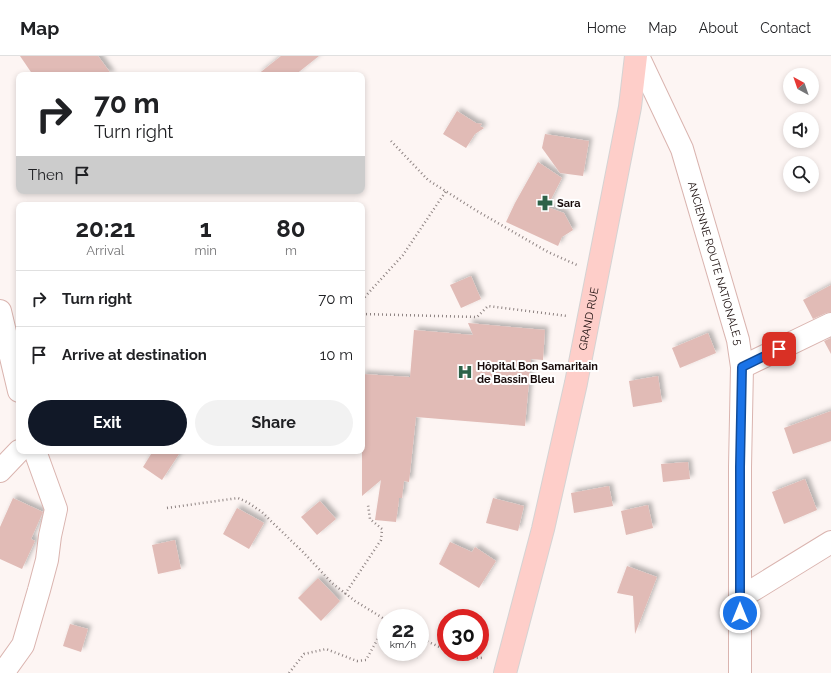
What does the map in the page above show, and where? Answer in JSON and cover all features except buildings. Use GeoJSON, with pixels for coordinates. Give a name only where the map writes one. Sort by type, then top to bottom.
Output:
{"type":"FeatureCollection","features":[{"type":"Feature","properties":{"kind":"main road","name":"GRAND RUE"},"geometry":{"type":"LineString","coordinates":[[507,666],[543,529],[576,383],[630,107],[637,56]]}},
{"type":"Feature","properties":{"kind":"street","name":"ANCIENNE ROUTE NATIONALE 5"},"geometry":{"type":"LineString","coordinates":[[637,56],[682,149],[738,340],[742,367],[740,467],[740,673]]}},
{"type":"Feature","properties":{"kind":"street"},"geometry":{"type":"LineString","coordinates":[[0,311],[16,378]]}},
{"type":"Feature","properties":{"kind":"street"},"geometry":{"type":"LineString","coordinates":[[742,367],[831,324]]}},
{"type":"Feature","properties":{"kind":"street"},"geometry":{"type":"LineString","coordinates":[[0,471],[16,454]]}},
{"type":"Feature","properties":{"kind":"street"},"geometry":{"type":"LineString","coordinates":[[4,673],[23,645],[40,590],[56,509],[36,454]]}},
{"type":"Feature","properties":{"kind":"street"},"geometry":{"type":"LineString","coordinates":[[740,598],[831,542]]}},
{"type":"Feature","properties":{"kind":"path"},"geometry":{"type":"LineString","coordinates":[[390,141],[428,180],[477,211],[548,252],[597,274]]}},
{"type":"Feature","properties":{"kind":"path"},"geometry":{"type":"LineString","coordinates":[[365,297],[404,255],[446,191]]}},
{"type":"Feature","properties":{"kind":"path"},"geometry":{"type":"LineString","coordinates":[[365,314],[477,317],[488,306],[589,319]]}},
{"type":"Feature","properties":{"kind":"path"},"geometry":{"type":"LineString","coordinates":[[167,508],[238,498],[247,502],[262,512],[332,583],[354,601],[377,615]]}},
{"type":"Feature","properties":{"kind":"path"},"geometry":{"type":"LineString","coordinates":[[345,594],[381,540],[382,529],[370,519],[368,504]]}},
{"type":"Feature","properties":{"kind":"path"},"geometry":{"type":"LineString","coordinates":[[289,673],[304,654],[326,649],[357,661],[366,660],[377,640]]}},
{"type":"Feature","properties":{"kind":"path"},"geometry":{"type":"LineString","coordinates":[[481,661],[507,666]]}},
{"type":"Feature","properties":{"kind":"place","name":"Sara"},"geometry":{"type":"Point","coordinates":[545,203]}},
{"type":"Feature","properties":{"kind":"place","name":"Hôpital Bon Samaritain de Bassin Bleu"},"geometry":{"type":"Point","coordinates":[465,372]}},
{"type":"Feature","properties":{"kind":"route"},"geometry":{"type":"LineString","coordinates":[[740,613],[742,367],[779,349]]}}]}
